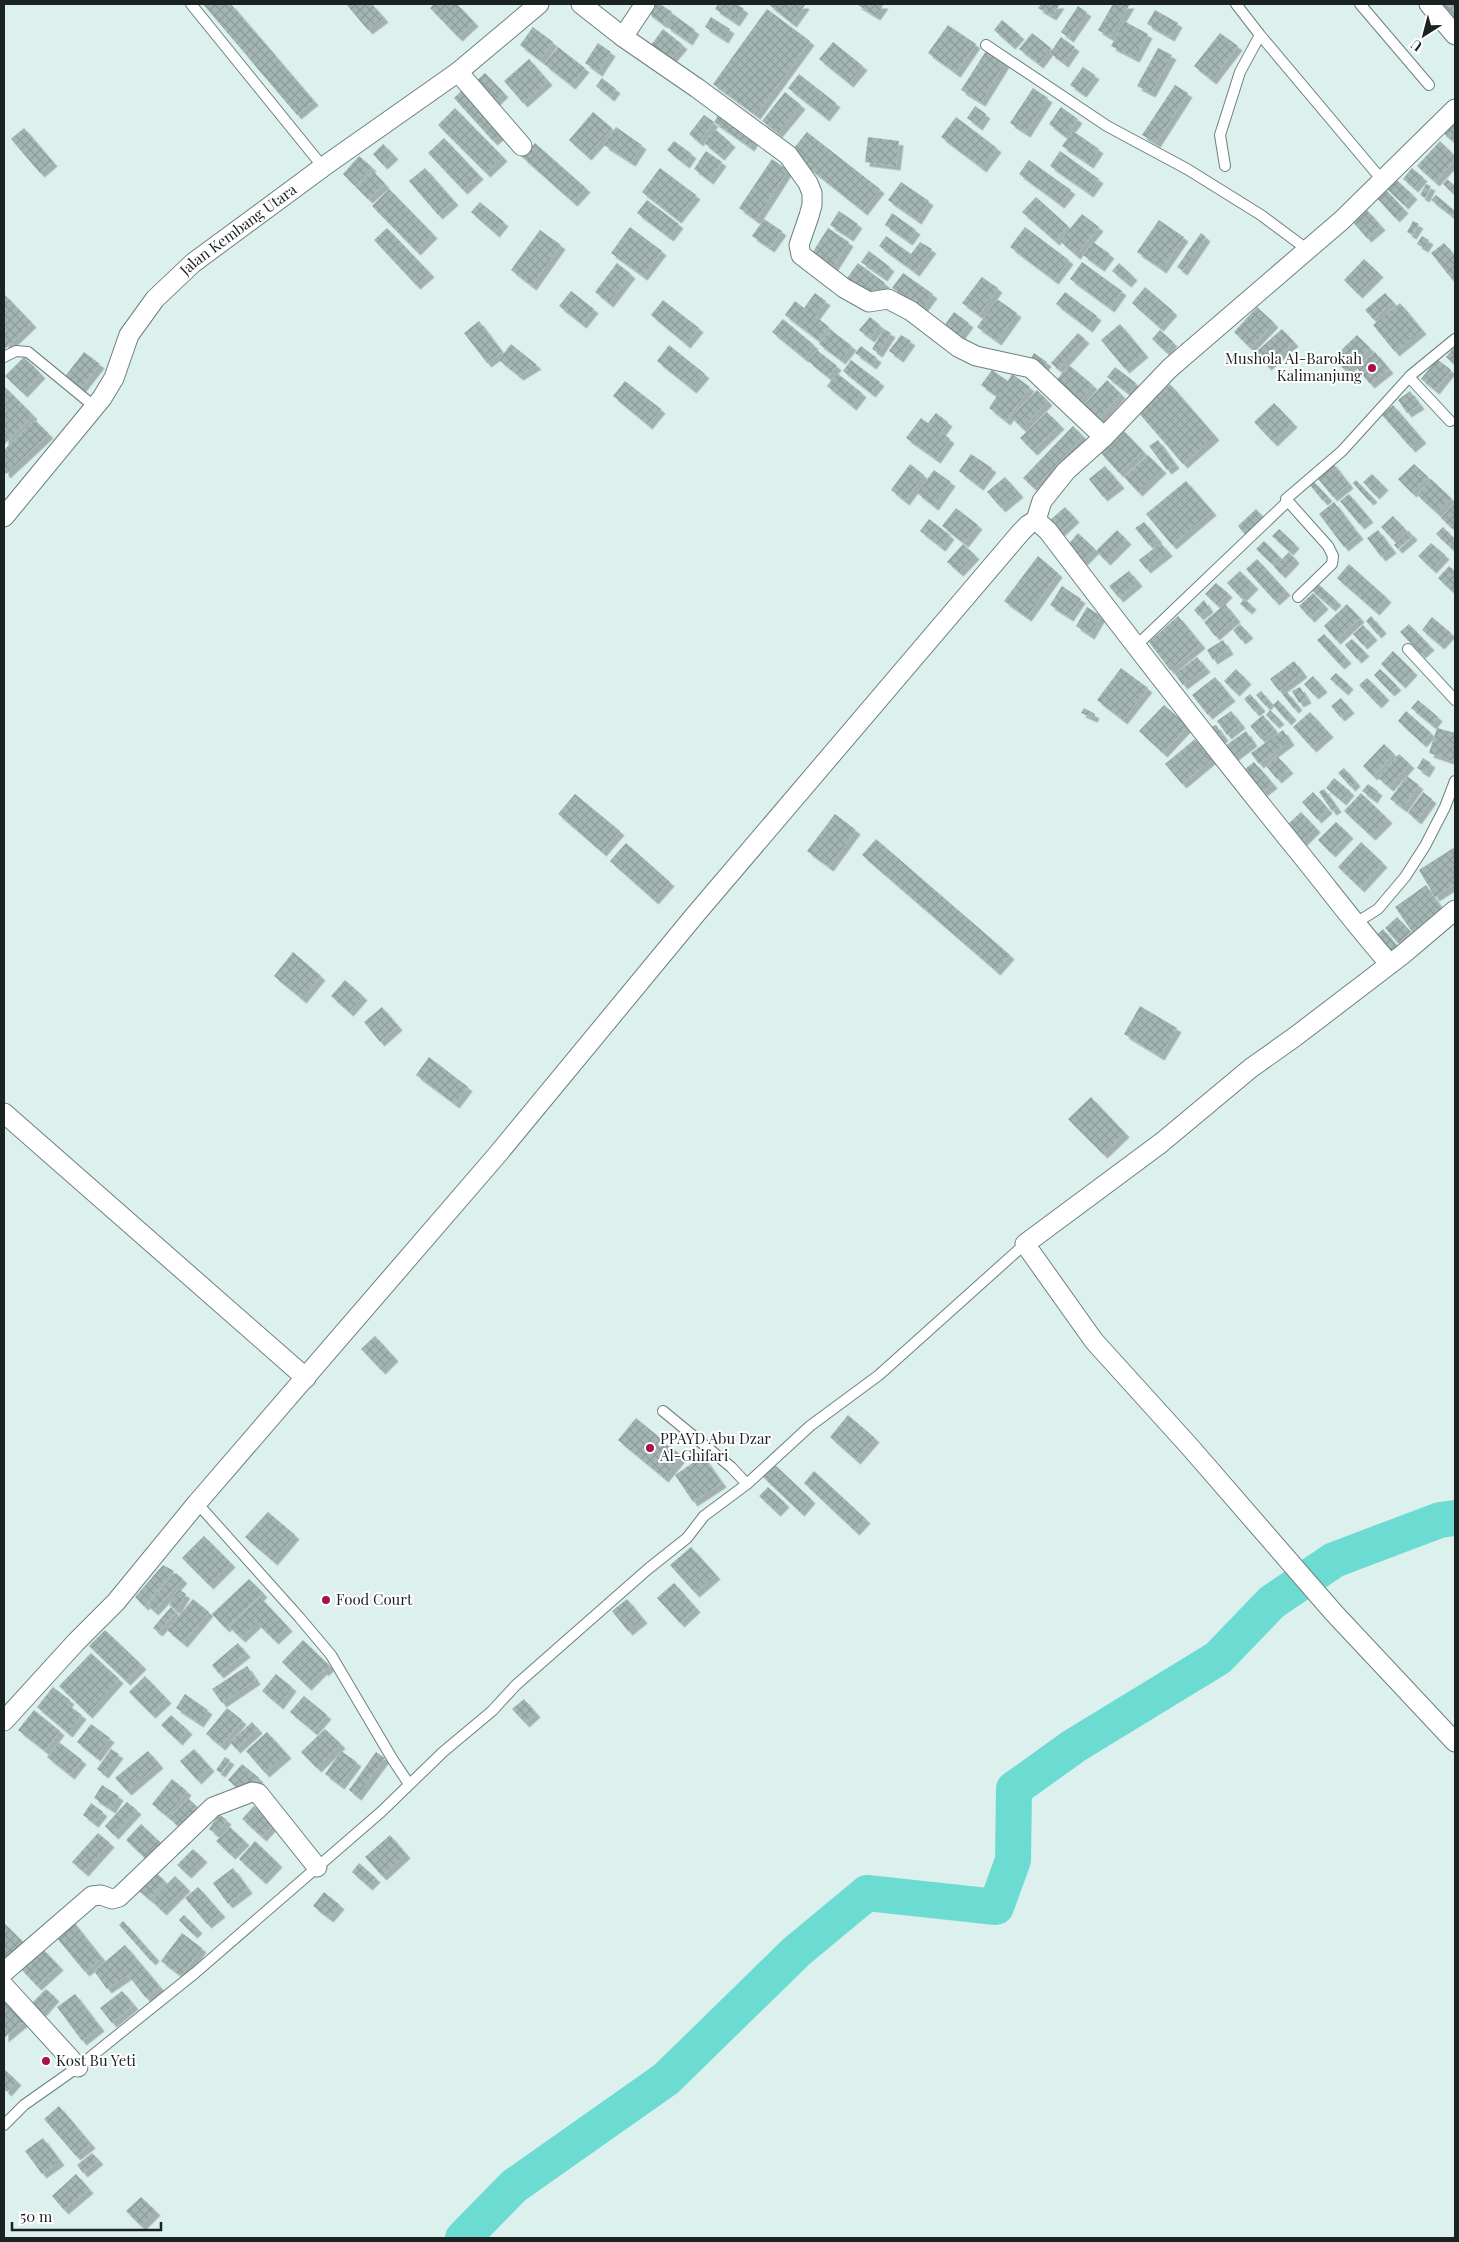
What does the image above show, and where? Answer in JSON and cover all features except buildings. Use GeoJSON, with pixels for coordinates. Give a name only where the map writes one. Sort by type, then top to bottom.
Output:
{"type":"FeatureCollection","features":[{"type":"Feature","properties":{"kind":"street","name":"Jalan Kembang Utara"},"geometry":{"type":"LineString","coordinates":[[4,517],[95,407],[114,378],[129,335],[155,299],[192,263],[323,167],[458,72],[539,4]]}},
{"type":"Feature","properties":{"kind":"street"},"geometry":{"type":"LineString","coordinates":[[581,4],[622,37],[697,88],[788,155],[812,193],[812,205],[799,245],[801,255],[808,261],[844,288],[869,302],[888,299],[911,311],[958,347],[976,356],[1031,368],[1078,415],[1104,437]]}},
{"type":"Feature","properties":{"kind":"street"},"geometry":{"type":"LineString","coordinates":[[622,37],[645,4]]}},
{"type":"Feature","properties":{"kind":"street"},"geometry":{"type":"LineString","coordinates":[[1429,4],[1455,36]]}},
{"type":"Feature","properties":{"kind":"street"},"geometry":{"type":"LineString","coordinates":[[458,72],[522,146]]}},
{"type":"Feature","properties":{"kind":"street"},"geometry":{"type":"LineString","coordinates":[[4,1721],[76,1642],[116,1602],[197,1503],[497,1154],[694,915],[1021,532],[1036,520],[1042,501],[1066,471],[1104,437],[1170,368],[1342,220],[1455,109]]}},
{"type":"Feature","properties":{"kind":"street"},"geometry":{"type":"LineString","coordinates":[[1036,520],[1048,531],[1204,736],[1319,877],[1354,924],[1389,963]]}},
{"type":"Feature","properties":{"kind":"street"},"geometry":{"type":"LineString","coordinates":[[1455,910],[1402,955],[1251,1068],[1160,1143],[1025,1244],[1094,1341],[1314,1589],[1455,1742]]}},
{"type":"Feature","properties":{"kind":"street"},"geometry":{"type":"LineString","coordinates":[[4,1113],[306,1378]]}},
{"type":"Feature","properties":{"kind":"street"},"geometry":{"type":"LineString","coordinates":[[4,1972],[92,1896],[101,1895],[112,1900],[119,1897],[213,1807],[252,1792],[258,1793],[314,1864]]}},
{"type":"Feature","properties":{"kind":"street"},"geometry":{"type":"LineString","coordinates":[[4,1986],[78,2067]]}},
{"type":"Feature","properties":{"kind":"lane"},"geometry":{"type":"LineString","coordinates":[[191,4],[323,167]]}},
{"type":"Feature","properties":{"kind":"lane"},"geometry":{"type":"LineString","coordinates":[[1236,4],[1382,180]]}},
{"type":"Feature","properties":{"kind":"lane"},"geometry":{"type":"LineString","coordinates":[[1360,4],[1429,85]]}},
{"type":"Feature","properties":{"kind":"lane"},"geometry":{"type":"LineString","coordinates":[[1224,166],[1220,135],[1240,72],[1260,35]]}},
{"type":"Feature","properties":{"kind":"lane"},"geometry":{"type":"LineString","coordinates":[[986,45],[1107,126],[1187,169],[1261,215],[1308,250]]}},
{"type":"Feature","properties":{"kind":"lane"},"geometry":{"type":"LineString","coordinates":[[1298,597],[1332,564],[1334,556],[1328,546],[1286,499],[1342,451],[1409,377],[1455,339]]}},
{"type":"Feature","properties":{"kind":"lane"},"geometry":{"type":"LineString","coordinates":[[4,357],[16,351],[28,352],[95,407]]}},
{"type":"Feature","properties":{"kind":"lane"},"geometry":{"type":"LineString","coordinates":[[1409,377],[1450,421]]}},
{"type":"Feature","properties":{"kind":"lane"},"geometry":{"type":"LineString","coordinates":[[1136,646],[1184,603],[1288,501]]}},
{"type":"Feature","properties":{"kind":"lane"},"geometry":{"type":"LineString","coordinates":[[1408,649],[1455,700]]}},
{"type":"Feature","properties":{"kind":"lane"},"geometry":{"type":"LineString","coordinates":[[1354,924],[1378,909],[1405,877],[1445,808],[1455,781]]}},
{"type":"Feature","properties":{"kind":"lane"},"geometry":{"type":"LineString","coordinates":[[4,2125],[24,2105],[78,2067],[196,1973],[314,1864],[381,1812],[443,1752],[492,1712],[516,1685],[686,1538],[704,1516],[747,1484],[810,1426],[879,1375],[1025,1244]]}},
{"type":"Feature","properties":{"kind":"lane"},"geometry":{"type":"LineString","coordinates":[[663,1411],[731,1467],[747,1484]]}},
{"type":"Feature","properties":{"kind":"lane"},"geometry":{"type":"LineString","coordinates":[[197,1503],[299,1616],[331,1655],[409,1784]]}},
{"type":"Feature","properties":{"kind":"waterway"},"geometry":{"type":"LineString","coordinates":[[463,2238],[514,2186],[666,2079],[796,1952],[867,1893],[996,1907],[1013,1860],[1014,1789],[1074,1746],[1218,1658],[1272,1602],[1334,1560],[1440,1520],[1455,1518]]}},
{"type":"Feature","properties":{"kind":"place","name":"Mushola Al-Barokah Kalimanjung"},"geometry":{"type":"Point","coordinates":[1372,368]}},
{"type":"Feature","properties":{"kind":"place","name":"PPAYD Abu Dzar Al-Ghifari"},"geometry":{"type":"Point","coordinates":[650,1448]}},
{"type":"Feature","properties":{"kind":"place","name":"Food Court"},"geometry":{"type":"Point","coordinates":[326,1600]}},
{"type":"Feature","properties":{"kind":"place","name":"Kost Bu Yeti"},"geometry":{"type":"Point","coordinates":[46,2061]}}]}
